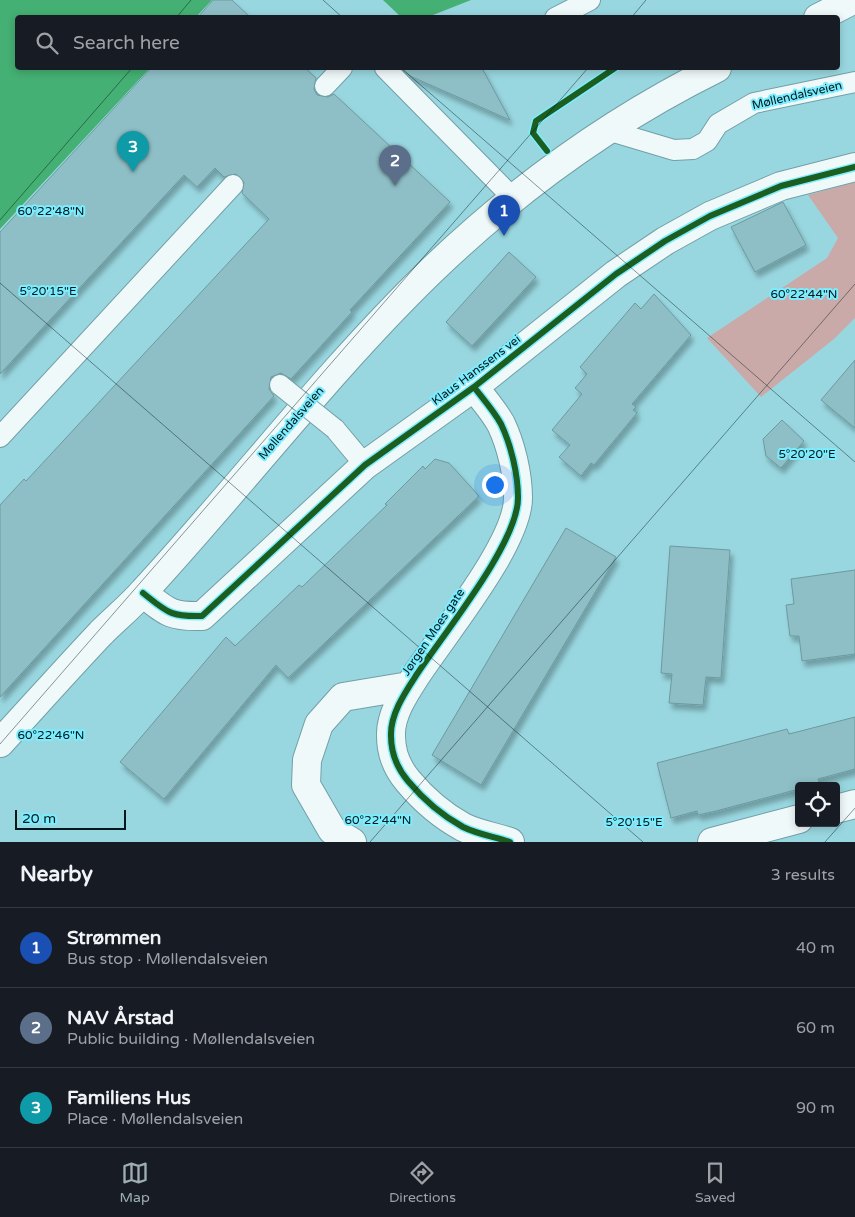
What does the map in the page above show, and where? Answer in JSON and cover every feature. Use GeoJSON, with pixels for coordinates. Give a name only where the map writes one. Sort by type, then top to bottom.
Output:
{"type":"FeatureCollection","features":[{"type":"Feature","properties":{"kind":"street"},"geometry":{"type":"LineString","coordinates":[[824,15],[853,0]]}},
{"type":"Feature","properties":{"kind":"street","name":"Møllendalsveien"},"geometry":{"type":"LineString","coordinates":[[0,743],[103,631],[143,593],[348,358],[431,271],[514,199],[607,130],[675,89],[713,70]]}},
{"type":"Feature","properties":{"kind":"street","name":"Klaus Hanssens vei"},"geometry":{"type":"LineString","coordinates":[[143,593],[165,610],[178,616],[202,616],[365,464],[474,388],[616,274],[665,241],[710,216],[782,186],[855,167]]}},
{"type":"Feature","properties":{"kind":"street","name":"Jørgen Moes gate"},"geometry":{"type":"LineString","coordinates":[[474,388],[501,424],[513,458],[518,499],[509,533],[492,564],[409,686],[395,714],[390,734],[392,754],[401,773],[415,790],[436,808],[464,827],[510,842]]}},
{"type":"Feature","properties":{"kind":"street"},"geometry":{"type":"LineString","coordinates":[[352,842],[332,830],[306,786],[306,760],[319,724],[343,697],[409,686]]}},
{"type":"Feature","properties":{"kind":"street"},"geometry":{"type":"LineString","coordinates":[[840,808],[855,804]]}},
{"type":"Feature","properties":{"kind":"street"},"geometry":{"type":"LineString","coordinates":[[712,842],[795,820]]}},
{"type":"Feature","properties":{"kind":"lane"},"geometry":{"type":"LineString","coordinates":[[561,15],[590,0]]}},
{"type":"Feature","properties":{"kind":"lane"},"geometry":{"type":"LineString","coordinates":[[325,86],[340,70]]}},
{"type":"Feature","properties":{"kind":"lane"},"geometry":{"type":"LineString","coordinates":[[387,70],[514,199]]}},
{"type":"Feature","properties":{"kind":"lane","name":"Møllendalsveien"},"geometry":{"type":"LineString","coordinates":[[607,130],[674,150],[693,149],[707,141],[718,124],[754,103],[855,82]]}},
{"type":"Feature","properties":{"kind":"lane"},"geometry":{"type":"LineString","coordinates":[[0,437],[233,185]]}},
{"type":"Feature","properties":{"kind":"lane"},"geometry":{"type":"LineString","coordinates":[[280,385],[335,429],[365,464]]}},
{"type":"Feature","properties":{"kind":"shaded area"},"geometry":{"type":"Polygon","coordinates":[[[0,0],[212,0],[198,15],[15,15],[15,70],[148,70],[0,229],[0,0]]]}},
{"type":"Feature","properties":{"kind":"shaded area"},"geometry":{"type":"Polygon","coordinates":[[[383,0],[471,0],[433,15],[399,15],[383,0]]]}},
{"type":"Feature","properties":{"kind":"shaded area"},"geometry":{"type":"Polygon","coordinates":[[[855,182],[855,318],[834,339],[761,397],[707,338],[827,258],[838,238],[808,195],[855,182]]]}},
{"type":"Feature","properties":{"kind":"building"},"geometry":{"type":"Polygon","coordinates":[[[213,0],[232,0],[248,15],[200,15],[213,0]]]}},
{"type":"Feature","properties":{"kind":"building"},"geometry":{"type":"Polygon","coordinates":[[[149,70],[307,70],[316,78],[314,89],[317,95],[328,97],[334,94],[450,202],[350,310],[352,312],[291,379],[281,373],[271,377],[269,389],[274,396],[0,697],[0,505],[24,479],[26,481],[269,219],[242,193],[244,182],[236,174],[224,177],[215,168],[197,187],[184,175],[0,374],[0,232],[149,70]]]}},
{"type":"Feature","properties":{"kind":"building"},"geometry":{"type":"Polygon","coordinates":[[[403,70],[483,70],[510,120],[410,76],[403,70]]]}},
{"type":"Feature","properties":{"kind":"building"},"geometry":{"type":"Polygon","coordinates":[[[783,202],[806,245],[755,272],[731,227],[783,202]]]}},
{"type":"Feature","properties":{"kind":"building"},"geometry":{"type":"Polygon","coordinates":[[[509,252],[536,277],[472,346],[446,322],[509,252]]]}},
{"type":"Feature","properties":{"kind":"building"},"geometry":{"type":"Polygon","coordinates":[[[654,294],[691,335],[632,404],[636,407],[633,410],[637,413],[594,465],[591,463],[581,476],[559,457],[570,445],[552,430],[582,394],[575,388],[587,374],[580,367],[635,303],[641,309],[654,294]]]}},
{"type":"Feature","properties":{"kind":"building"},"geometry":{"type":"Polygon","coordinates":[[[855,360],[855,428],[821,400],[855,360]]]}},
{"type":"Feature","properties":{"kind":"building"},"geometry":{"type":"Polygon","coordinates":[[[782,420],[804,441],[781,468],[766,456],[763,439],[782,420]]]}},
{"type":"Feature","properties":{"kind":"building"},"geometry":{"type":"Polygon","coordinates":[[[435,459],[449,463],[479,496],[288,678],[276,665],[164,799],[120,762],[226,637],[235,646],[299,585],[302,587],[387,505],[385,504],[423,466],[425,469],[435,459]]]}},
{"type":"Feature","properties":{"kind":"building"},"geometry":{"type":"Polygon","coordinates":[[[566,528],[616,557],[481,785],[432,755],[566,528]]]}},
{"type":"Feature","properties":{"kind":"building"},"geometry":{"type":"Polygon","coordinates":[[[670,546],[730,550],[721,678],[706,677],[703,705],[669,703],[672,674],[661,673],[670,546]]]}},
{"type":"Feature","properties":{"kind":"building"},"geometry":{"type":"Polygon","coordinates":[[[855,570],[855,654],[802,661],[799,636],[790,636],[786,605],[794,604],[791,579],[855,570]]]}},
{"type":"Feature","properties":{"kind":"building"},"geometry":{"type":"Polygon","coordinates":[[[855,717],[855,769],[818,779],[819,782],[795,782],[795,790],[716,811],[698,815],[697,811],[671,818],[657,763],[787,729],[789,734],[855,717]]]}},
{"type":"Feature","properties":{"kind":"cycle path"},"geometry":{"type":"LineString","coordinates":[[547,151],[533,133],[536,121],[612,70]]}},
{"type":"Feature","properties":{"kind":"cycle path"},"geometry":{"type":"LineString","coordinates":[[143,593],[170,612],[183,616],[202,616],[365,465],[474,387],[616,274],[665,241],[710,216],[781,186],[855,167]]}},
{"type":"Feature","properties":{"kind":"cycle path"},"geometry":{"type":"LineString","coordinates":[[474,387],[498,419],[508,441],[518,489],[515,517],[506,539],[478,588],[404,695],[393,719],[391,742],[395,760],[404,776],[434,807],[463,827],[510,842]]}},
{"type":"Feature","properties":{"kind":"place","name":"Familiens Hus"},"geometry":{"type":"Point","coordinates":[133,172]}},
{"type":"Feature","properties":{"kind":"place","name":"NAV Årstad"},"geometry":{"type":"Point","coordinates":[395,186]}},
{"type":"Feature","properties":{"kind":"place","name":"Strømmen"},"geometry":{"type":"Point","coordinates":[504,236]}}]}
